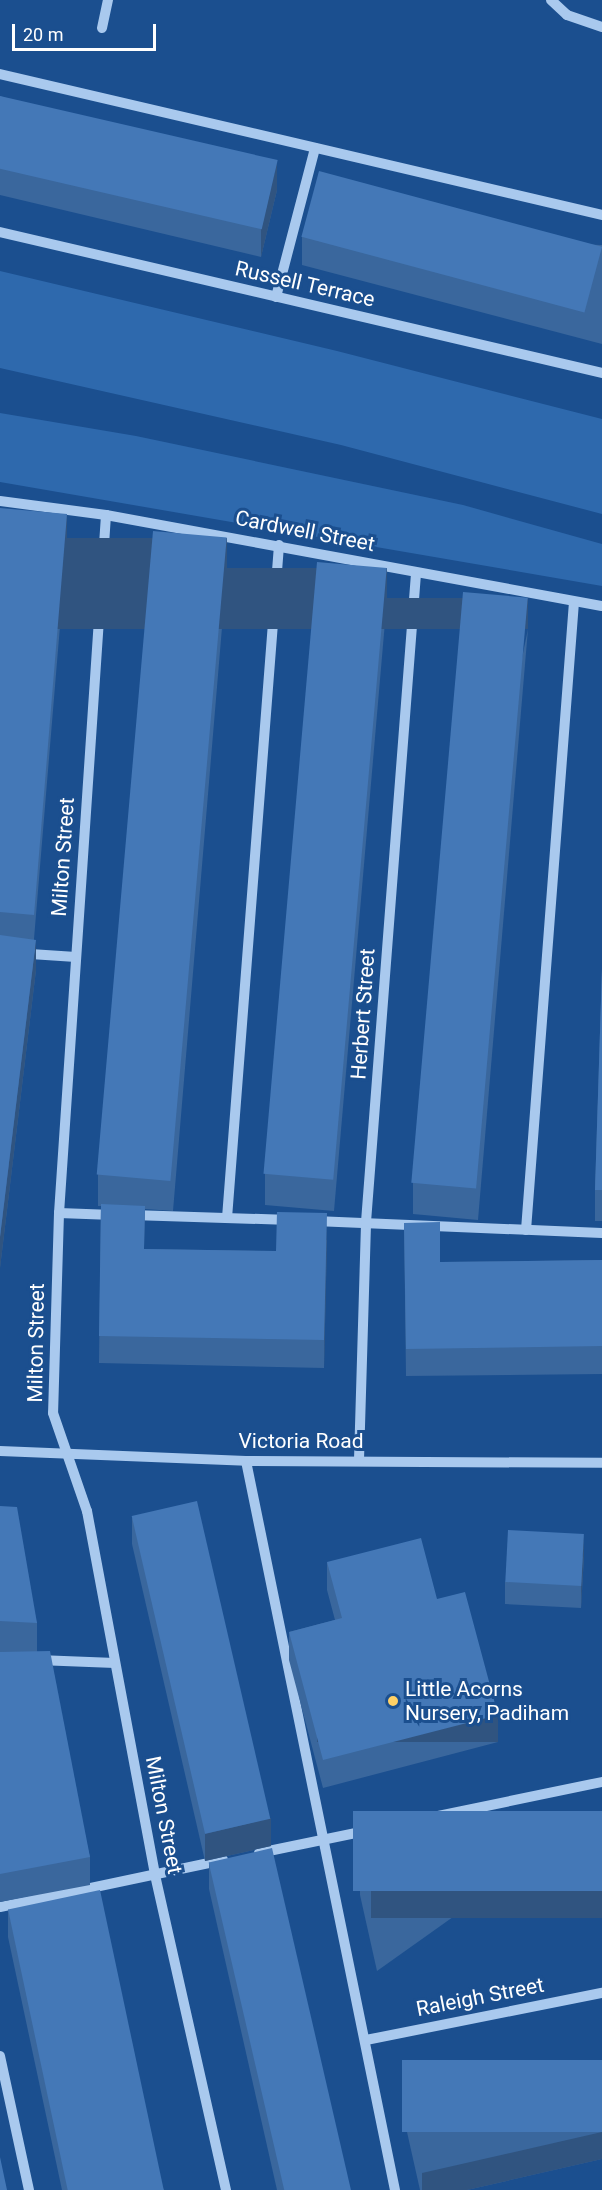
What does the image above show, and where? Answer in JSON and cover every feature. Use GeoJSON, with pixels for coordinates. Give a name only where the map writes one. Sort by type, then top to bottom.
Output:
{"type":"FeatureCollection","features":[{"type":"Feature","properties":{"kind":"street"},"geometry":{"type":"LineString","coordinates":[[102,28],[108,0]]}},
{"type":"Feature","properties":{"kind":"street"},"geometry":{"type":"LineString","coordinates":[[551,0],[567,15],[602,27]]}},
{"type":"Feature","properties":{"kind":"street"},"geometry":{"type":"LineString","coordinates":[[0,74],[602,215]]}},
{"type":"Feature","properties":{"kind":"street"},"geometry":{"type":"LineString","coordinates":[[276,297],[315,148]]}},
{"type":"Feature","properties":{"kind":"street","name":"Russell Terrace"},"geometry":{"type":"LineString","coordinates":[[0,232],[602,373]]}},
{"type":"Feature","properties":{"kind":"street","name":"Cardwell Street"},"geometry":{"type":"LineString","coordinates":[[0,501],[106,515],[602,606]]}},
{"type":"Feature","properties":{"kind":"street","name":"Milton Street"},"geometry":{"type":"LineString","coordinates":[[106,515],[58,1213],[53,1413],[87,1511],[155,1875],[226,2190]]}},
{"type":"Feature","properties":{"kind":"street"},"geometry":{"type":"LineString","coordinates":[[227,1218],[279,546]]}},
{"type":"Feature","properties":{"kind":"street","name":"Herbert Street"},"geometry":{"type":"LineString","coordinates":[[359,1460],[366,1222],[416,573]]}},
{"type":"Feature","properties":{"kind":"street"},"geometry":{"type":"LineString","coordinates":[[526,1230],[574,602]]}},
{"type":"Feature","properties":{"kind":"street"},"geometry":{"type":"LineString","coordinates":[[0,952],[75,957]]}},
{"type":"Feature","properties":{"kind":"street"},"geometry":{"type":"LineString","coordinates":[[58,1213],[366,1222],[602,1233]]}},
{"type":"Feature","properties":{"kind":"street","name":"Victoria Road"},"geometry":{"type":"LineString","coordinates":[[0,1451],[246,1461],[602,1463]]}},
{"type":"Feature","properties":{"kind":"street"},"geometry":{"type":"LineString","coordinates":[[246,1461],[395,2190]]}},
{"type":"Feature","properties":{"kind":"street"},"geometry":{"type":"LineString","coordinates":[[23,1660],[115,1663]]}},
{"type":"Feature","properties":{"kind":"street"},"geometry":{"type":"LineString","coordinates":[[0,1907],[602,1782]]}},
{"type":"Feature","properties":{"kind":"street","name":"Raleigh Street"},"geometry":{"type":"LineString","coordinates":[[366,2040],[602,1993]]}},
{"type":"Feature","properties":{"kind":"street"},"geometry":{"type":"LineString","coordinates":[[0,2056],[29,2190]]}},
{"type":"Feature","properties":{"kind":"shaded area"},"geometry":{"type":"Polygon","coordinates":[[[0,271],[337,351],[602,419],[602,514],[341,445],[0,368],[0,271]]]}},
{"type":"Feature","properties":{"kind":"shaded area"},"geometry":{"type":"Polygon","coordinates":[[[0,413],[136,436],[463,505],[602,544],[602,586],[0,482],[0,413]]]}},
{"type":"Feature","properties":{"kind":"building"},"geometry":{"type":"Polygon","coordinates":[[[0,96],[278,160],[262,229],[0,169],[0,96]]]}},
{"type":"Feature","properties":{"kind":"building"},"geometry":{"type":"Polygon","coordinates":[[[319,171],[602,247],[584,313],[301,237],[319,171]]]}},
{"type":"Feature","properties":{"kind":"building"},"geometry":{"type":"Polygon","coordinates":[[[0,508],[67,514],[34,915],[0,912],[0,508]]]}},
{"type":"Feature","properties":{"kind":"building"},"geometry":{"type":"Polygon","coordinates":[[[153,531],[227,537],[170,1181],[97,1175],[153,531]]]}},
{"type":"Feature","properties":{"kind":"building"},"geometry":{"type":"Polygon","coordinates":[[[317,562],[387,568],[333,1180],[263,1174],[317,562]]]}},
{"type":"Feature","properties":{"kind":"building"},"geometry":{"type":"Polygon","coordinates":[[[463,592],[528,598],[476,1188],[411,1183],[463,592]]]}},
{"type":"Feature","properties":{"kind":"building"},"geometry":{"type":"Polygon","coordinates":[[[0,935],[36,940],[0,1237],[0,935]]]}},
{"type":"Feature","properties":{"kind":"building"},"geometry":{"type":"Polygon","coordinates":[[[602,969],[602,1190],[595,1190],[602,969]]]}},
{"type":"Feature","properties":{"kind":"building"},"geometry":{"type":"Polygon","coordinates":[[[101,1204],[145,1206],[144,1249],[276,1251],[277,1212],[327,1213],[324,1340],[99,1336],[101,1204]]]}},
{"type":"Feature","properties":{"kind":"building"},"geometry":{"type":"Polygon","coordinates":[[[440,1222],[440,1262],[602,1260],[602,1346],[406,1349],[404,1223],[440,1222]]]}},
{"type":"Feature","properties":{"kind":"building"},"geometry":{"type":"Polygon","coordinates":[[[197,1501],[270,1819],[205,1834],[132,1516],[197,1501]]]}},
{"type":"Feature","properties":{"kind":"building"},"geometry":{"type":"Polygon","coordinates":[[[0,1506],[17,1507],[37,1623],[0,1621],[0,1506]]]}},
{"type":"Feature","properties":{"kind":"building"},"geometry":{"type":"Polygon","coordinates":[[[508,1530],[584,1534],[581,1586],[505,1582],[508,1530]]]}},
{"type":"Feature","properties":{"kind":"building","name":"Little Acorns Nursery, Padiham"},"geometry":{"type":"Polygon","coordinates":[[[421,1538],[437,1599],[465,1592],[498,1715],[323,1760],[289,1632],[342,1618],[327,1562],[421,1538]]]}},
{"type":"Feature","properties":{"kind":"building"},"geometry":{"type":"Polygon","coordinates":[[[50,1651],[90,1857],[0,1874],[0,1652],[50,1651]]]}},
{"type":"Feature","properties":{"kind":"building"},"geometry":{"type":"Polygon","coordinates":[[[353,1811],[602,1811],[602,1891],[353,1891],[353,1811]]]}},
{"type":"Feature","properties":{"kind":"building"},"geometry":{"type":"Polygon","coordinates":[[[272,1848],[351,2190],[284,2190],[209,1863],[272,1848]]]}},
{"type":"Feature","properties":{"kind":"building"},"geometry":{"type":"Polygon","coordinates":[[[100,1890],[164,2190],[68,2190],[8,1910],[100,1890]]]}},
{"type":"Feature","properties":{"kind":"building"},"geometry":{"type":"Polygon","coordinates":[[[402,2060],[602,2060],[602,2132],[402,2132],[402,2060]]]}},
{"type":"Feature","properties":{"kind":"building"},"geometry":{"type":"Polygon","coordinates":[[[0,2157],[7,2190],[0,2190],[0,2157]]]}},
{"type":"Feature","properties":{"kind":"place","name":"Little Acorns Nursery, Padiham"},"geometry":{"type":"Point","coordinates":[393,1701]}}]}
